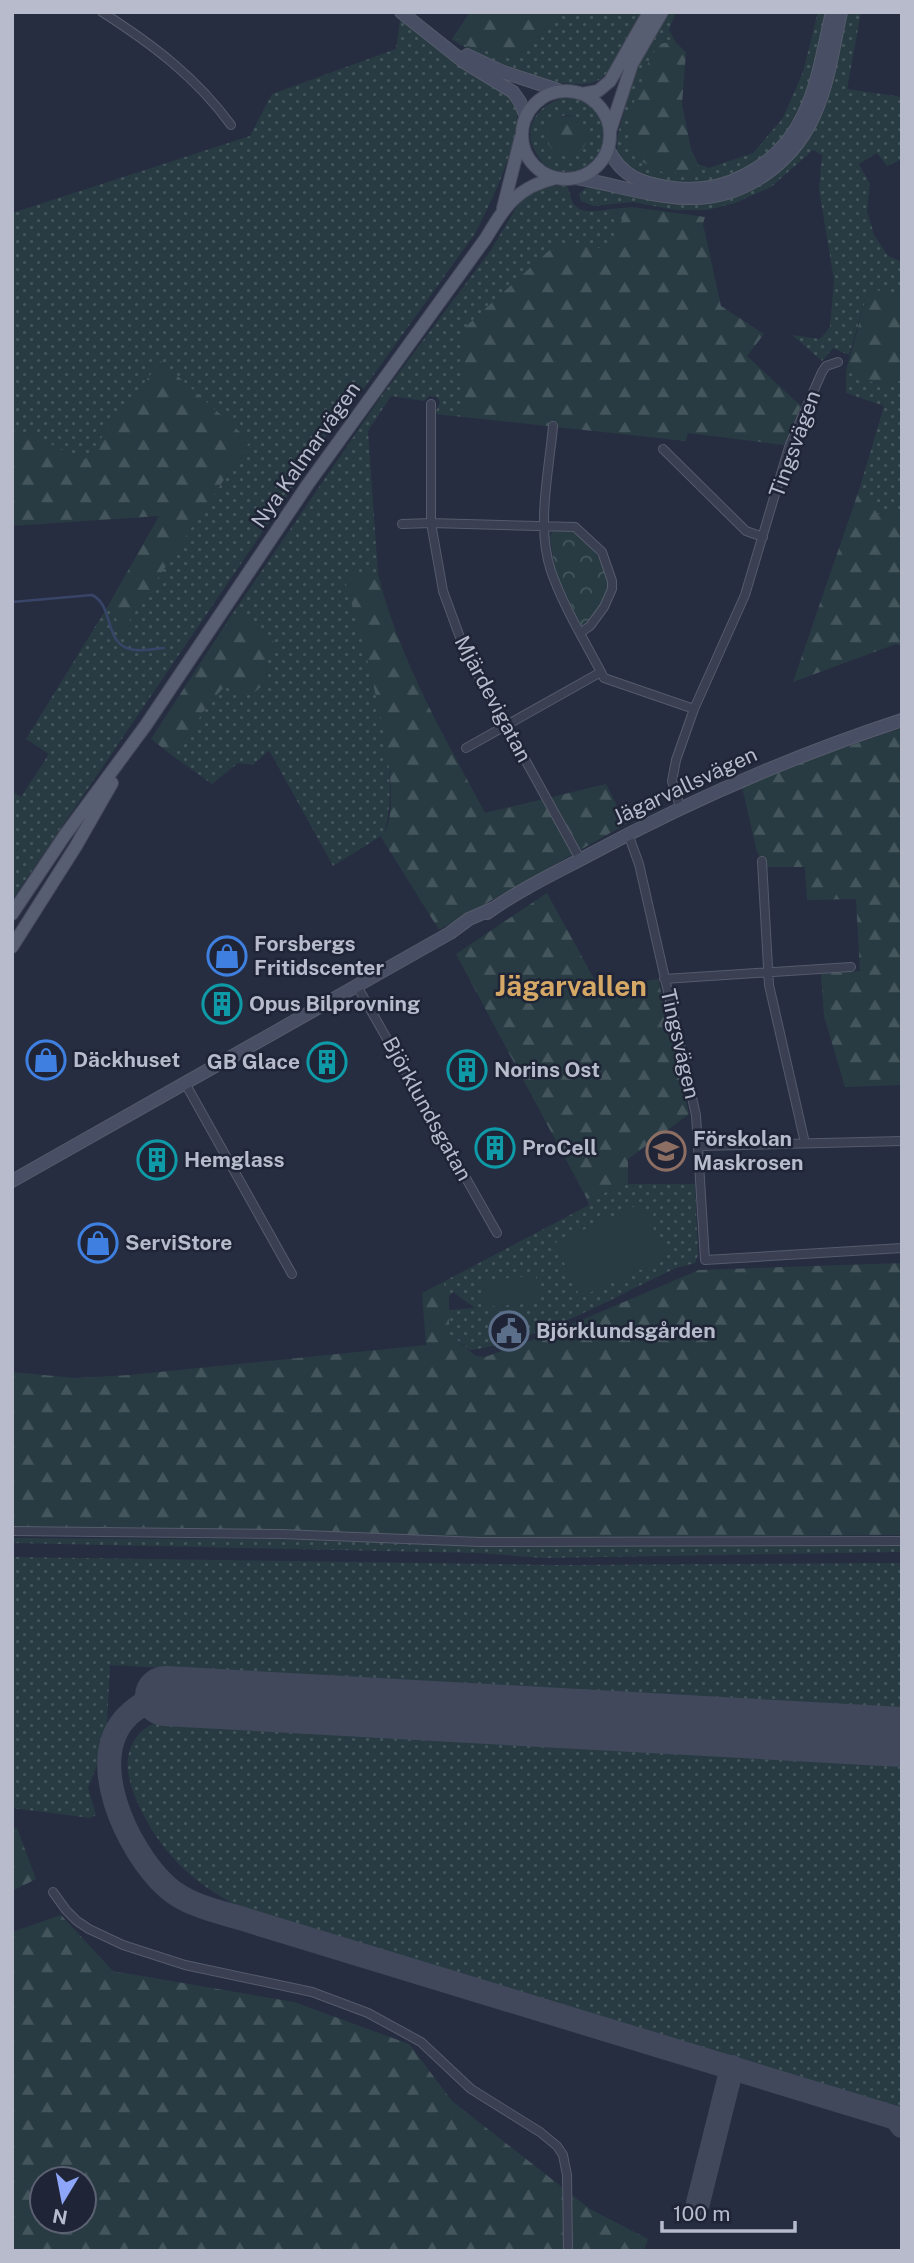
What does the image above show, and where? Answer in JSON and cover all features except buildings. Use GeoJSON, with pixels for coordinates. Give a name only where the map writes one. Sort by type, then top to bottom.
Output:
{"type":"FeatureCollection","features":[{"type":"Feature","properties":{"kind":"main road"},"geometry":{"type":"LineString","coordinates":[[401,12],[464,62],[513,92],[526,117]]}},
{"type":"Feature","properties":{"kind":"main road"},"geometry":{"type":"LineString","coordinates":[[436,38],[503,72],[561,91],[582,94],[598,91],[610,81],[649,12]]}},
{"type":"Feature","properties":{"kind":"main road"},"geometry":{"type":"LineString","coordinates":[[576,178],[596,168],[608,149],[610,131],[632,64],[662,12]]}},
{"type":"Feature","properties":{"kind":"main road"},"geometry":{"type":"LineString","coordinates":[[608,149],[620,169],[627,175],[660,186],[696,189],[717,186],[758,168],[783,148],[805,114],[815,85],[832,12]]}},
{"type":"Feature","properties":{"kind":"main road"},"geometry":{"type":"LineString","coordinates":[[561,91],[540,99],[526,117],[522,134],[525,151],[531,162],[544,174],[667,197],[706,197],[729,192],[768,174],[790,154],[814,117],[824,89],[841,12]]}},
{"type":"Feature","properties":{"kind":"main road"},"geometry":{"type":"LineString","coordinates":[[582,94],[601,108],[610,131]]}},
{"type":"Feature","properties":{"kind":"main road","name":"Nya Kalmarvägen"},"geometry":{"type":"LineString","coordinates":[[502,211],[522,134]]}},
{"type":"Feature","properties":{"kind":"main road","name":"Nya Kalmarvägen"},"geometry":{"type":"LineString","coordinates":[[12,914],[65,835],[146,724],[308,484],[486,238],[502,211],[524,189],[556,178]]}},
{"type":"Feature","properties":{"kind":"main road","name":"Jägarvallsvägen"},"geometry":{"type":"LineString","coordinates":[[12,1181],[450,933],[471,924],[580,859],[680,807],[776,765],[902,720]]}},
{"type":"Feature","properties":{"kind":"main road","name":"Nya Kalmarvägen"},"geometry":{"type":"LineString","coordinates":[[12,947],[76,846],[146,724]]}},
{"type":"Feature","properties":{"kind":"street"},"geometry":{"type":"LineString","coordinates":[[102,12],[144,39],[186,73],[212,99],[231,125]]}},
{"type":"Feature","properties":{"kind":"street","name":"Tingsvägen"},"geometry":{"type":"LineString","coordinates":[[680,807],[672,781],[676,760],[694,709],[745,595],[790,444],[822,372],[826,366],[838,362]]}},
{"type":"Feature","properties":{"kind":"street","name":"Mjärdevigatan"},"geometry":{"type":"LineString","coordinates":[[431,404],[431,523],[443,591],[462,647],[580,859]]}},
{"type":"Feature","properties":{"kind":"street"},"geometry":{"type":"LineString","coordinates":[[553,426],[544,525],[551,571],[580,633],[604,678],[694,709]]}},
{"type":"Feature","properties":{"kind":"street"},"geometry":{"type":"LineString","coordinates":[[663,449],[746,531],[763,537]]}},
{"type":"Feature","properties":{"kind":"street"},"geometry":{"type":"LineString","coordinates":[[402,524],[575,527],[602,552],[612,581],[610,596],[590,626],[580,633]]}},
{"type":"Feature","properties":{"kind":"street"},"geometry":{"type":"LineString","coordinates":[[466,748],[601,672]]}},
{"type":"Feature","properties":{"kind":"street","name":"Tingsvägen"},"geometry":{"type":"LineString","coordinates":[[628,834],[639,864],[694,1103],[705,1260],[902,1248]]}},
{"type":"Feature","properties":{"kind":"street"},"geometry":{"type":"LineString","coordinates":[[761,860],[767,972],[805,1143]]}},
{"type":"Feature","properties":{"kind":"street"},"geometry":{"type":"LineString","coordinates":[[664,979],[852,967]]}},
{"type":"Feature","properties":{"kind":"street","name":"Björklundsgatan"},"geometry":{"type":"LineString","coordinates":[[357,986],[497,1233]]}},
{"type":"Feature","properties":{"kind":"street"},"geometry":{"type":"LineString","coordinates":[[185,1083],[292,1274]]}},
{"type":"Feature","properties":{"kind":"street"},"geometry":{"type":"LineString","coordinates":[[699,1146],[902,1141]]}},
{"type":"Feature","properties":{"kind":"street"},"geometry":{"type":"LineString","coordinates":[[12,1531],[281,1534],[480,1542],[902,1541]]}},
{"type":"Feature","properties":{"kind":"street"},"geometry":{"type":"LineString","coordinates":[[54,1892],[77,1921],[123,1945],[186,1965],[312,1992],[368,2013],[421,2042],[471,2089],[540,2132],[557,2146],[563,2155],[566,2175],[568,2251]]}},
{"type":"Feature","properties":{"kind":"green space"},"geometry":{"type":"Polygon","coordinates":[[[470,12],[564,12],[516,58],[467,46],[454,36],[470,12]]]}},
{"type":"Feature","properties":{"kind":"green space"},"geometry":{"type":"Polygon","coordinates":[[[564,12],[641,12],[609,71],[590,83],[550,81],[527,74],[482,56],[452,39],[454,36],[467,46],[516,58],[564,12]]]}},
{"type":"Feature","properties":{"kind":"green space"},"geometry":{"type":"Polygon","coordinates":[[[669,12],[676,12],[669,30],[676,43],[663,43],[630,137],[638,160],[663,172],[692,173],[698,164],[709,168],[753,153],[783,118],[803,72],[818,12],[826,12],[808,91],[795,120],[773,150],[741,172],[703,182],[663,180],[635,172],[623,163],[618,155],[619,131],[635,77],[646,50],[669,12]]]}},
{"type":"Feature","properties":{"kind":"green space"},"geometry":{"type":"Polygon","coordinates":[[[846,12],[861,12],[847,89],[902,97],[902,159],[887,166],[877,153],[859,164],[870,184],[867,211],[874,235],[888,256],[902,262],[902,297],[869,289],[849,355],[833,348],[822,361],[792,335],[820,339],[830,327],[834,280],[819,189],[822,155],[813,150],[771,187],[735,203],[707,210],[675,210],[633,202],[593,206],[581,201],[579,194],[587,187],[633,194],[751,189],[776,173],[795,155],[820,114],[835,66],[846,12]]]}},
{"type":"Feature","properties":{"kind":"green space"},"geometry":{"type":"Polygon","coordinates":[[[400,20],[466,68],[499,88],[514,103],[517,114],[516,130],[496,189],[474,235],[344,416],[311,452],[291,490],[12,900],[12,791],[21,797],[49,754],[26,739],[108,606],[123,629],[250,441],[85,459],[12,428],[12,213],[250,136],[272,94],[396,49],[400,20]]]}},
{"type":"Feature","properties":{"kind":"green space"},"geometry":{"type":"Polygon","coordinates":[[[663,43],[676,43],[686,52],[682,104],[691,149],[698,164],[692,173],[663,172],[638,160],[630,137],[633,105],[651,55],[663,43]]]}},
{"type":"Feature","properties":{"kind":"green space"},"geometry":{"type":"Polygon","coordinates":[[[571,97],[594,108],[604,123],[604,140],[597,156],[583,168],[567,173],[551,169],[536,153],[530,133],[532,124],[543,108],[571,97]],[[573,116],[558,118],[548,135],[552,147],[565,156],[573,116]]]}},
{"type":"Feature","properties":{"kind":"green space"},"geometry":{"type":"Polygon","coordinates":[[[567,116],[575,117],[581,122],[586,128],[586,144],[581,150],[575,155],[567,156],[559,155],[553,150],[548,144],[547,136],[548,128],[553,122],[559,117],[567,116]]]}},
{"type":"Feature","properties":{"kind":"green space"},"geometry":{"type":"Polygon","coordinates":[[[567,186],[573,203],[581,210],[613,209],[622,220],[607,249],[554,246],[463,329],[463,417],[435,414],[440,402],[437,397],[429,396],[424,401],[391,396],[368,431],[378,574],[344,575],[379,704],[386,740],[389,805],[384,834],[333,866],[269,750],[253,765],[238,763],[212,784],[173,756],[224,686],[251,695],[266,683],[267,660],[263,630],[233,613],[382,395],[491,250],[519,203],[540,188],[567,186]]]}},
{"type":"Feature","properties":{"kind":"green space"},"geometry":{"type":"Polygon","coordinates":[[[632,207],[705,217],[703,224],[721,306],[764,334],[747,356],[801,406],[784,445],[688,433],[686,441],[463,417],[463,329],[554,246],[607,248],[622,220],[613,209],[632,207]]]}},
{"type":"Feature","properties":{"kind":"green space"},"geometry":{"type":"Polygon","coordinates":[[[869,288],[902,297],[902,379],[886,388],[846,371],[869,288]]]}},
{"type":"Feature","properties":{"kind":"green space"},"geometry":{"type":"Polygon","coordinates":[[[161,361],[250,441],[123,630],[108,606],[159,516],[12,526],[12,428],[85,459],[161,361]]]}},
{"type":"Feature","properties":{"kind":"green space"},"geometry":{"type":"Polygon","coordinates":[[[846,371],[886,388],[902,379],[902,512],[877,514],[860,487],[884,406],[846,393],[846,371]]]}},
{"type":"Feature","properties":{"kind":"green space"},"geometry":{"type":"Polygon","coordinates":[[[860,487],[878,514],[902,512],[902,646],[896,644],[793,682],[860,487]]]}},
{"type":"Feature","properties":{"kind":"green space"},"geometry":{"type":"Polygon","coordinates":[[[554,529],[568,529],[584,538],[605,571],[608,587],[603,604],[596,615],[582,627],[555,572],[550,536],[554,529]]]}},
{"type":"Feature","properties":{"kind":"green space"},"geometry":{"type":"Polygon","coordinates":[[[343,574],[378,574],[410,667],[485,813],[606,784],[626,824],[439,930],[381,837],[389,818],[391,789],[387,751],[369,668],[343,574]]]}},
{"type":"Feature","properties":{"kind":"green space"},"geometry":{"type":"Polygon","coordinates":[[[233,613],[263,630],[274,642],[267,660],[266,683],[251,695],[224,687],[208,705],[173,756],[151,739],[233,613]]]}},
{"type":"Feature","properties":{"kind":"green space"},"geometry":{"type":"Polygon","coordinates":[[[902,728],[902,1085],[845,1087],[824,1016],[821,974],[860,971],[856,899],[807,900],[805,867],[766,867],[757,852],[742,787],[816,757],[902,728]]]}},
{"type":"Feature","properties":{"kind":"green space"},"geometry":{"type":"Polygon","coordinates":[[[547,893],[599,988],[658,979],[689,1114],[628,1159],[628,1184],[587,1199],[456,954],[547,893]]]}},
{"type":"Feature","properties":{"kind":"green space"},"geometry":{"type":"Polygon","coordinates":[[[628,1184],[695,1184],[698,1255],[695,1263],[676,1268],[550,1327],[497,1345],[470,1350],[449,1334],[449,1310],[475,1308],[453,1292],[449,1296],[443,1282],[589,1205],[587,1199],[628,1184]]]}},
{"type":"Feature","properties":{"kind":"green space"},"geometry":{"type":"Polygon","coordinates":[[[642,1203],[667,1258],[580,1297],[555,1243],[642,1203]]]}},
{"type":"Feature","properties":{"kind":"green space"},"geometry":{"type":"Polygon","coordinates":[[[902,1263],[902,1535],[484,1538],[120,1527],[12,1527],[12,1372],[75,1378],[130,1375],[426,1345],[422,1293],[443,1282],[449,1296],[449,1334],[476,1356],[485,1357],[544,1336],[699,1270],[902,1263]]]}},
{"type":"Feature","properties":{"kind":"green space"},"geometry":{"type":"Polygon","coordinates":[[[536,1276],[538,1303],[485,1307],[482,1280],[536,1276]]]}},
{"type":"Feature","properties":{"kind":"green space"},"geometry":{"type":"Polygon","coordinates":[[[12,1538],[284,1539],[480,1546],[902,1545],[902,1552],[544,1558],[480,1553],[12,1543],[12,1538]]]}},
{"type":"Feature","properties":{"kind":"green space"},"geometry":{"type":"Polygon","coordinates":[[[12,1557],[559,1565],[902,1563],[902,1710],[110,1665],[106,1743],[88,1788],[96,1815],[90,1818],[12,1808],[12,1557]]]}},
{"type":"Feature","properties":{"kind":"green space"},"geometry":{"type":"Polygon","coordinates":[[[163,1722],[902,1764],[902,2111],[257,1915],[218,1895],[184,1869],[157,1838],[131,1786],[128,1760],[136,1737],[152,1724],[163,1722]]]}},
{"type":"Feature","properties":{"kind":"green space"},"geometry":{"type":"Polygon","coordinates":[[[12,1828],[17,1828],[36,1879],[12,1891],[12,1828]]]}},
{"type":"Feature","properties":{"kind":"green space"},"geometry":{"type":"Polygon","coordinates":[[[61,1915],[113,1971],[294,2002],[409,2044],[452,2101],[590,2209],[648,2239],[644,2251],[12,2251],[12,1932],[61,1915]]]}},
{"type":"Feature","properties":{"kind":"waterway"},"geometry":{"type":"LineString","coordinates":[[12,602],[92,595],[104,607],[112,632],[122,645],[138,650],[164,648]]}},
{"type":"Feature","properties":{"kind":"taxiway"},"geometry":{"type":"LineString","coordinates":[[165,1696],[139,1706],[117,1730],[110,1752],[110,1777],[115,1802],[138,1851],[152,1871],[176,1894],[209,1909],[896,2118],[902,2126]]}},
{"type":"Feature","properties":{"kind":"taxiway"},"geometry":{"type":"LineString","coordinates":[[698,2203],[732,2067]]}},
{"type":"Feature","properties":{"kind":"runway"},"geometry":{"type":"LineString","coordinates":[[165,1696],[902,1737]]}},
{"type":"Feature","properties":{"kind":"place","name":"Forsbergs Fritidscenter"},"geometry":{"type":"Point","coordinates":[227,956]}},
{"type":"Feature","properties":{"kind":"place","name":"Opus Bilprovning"},"geometry":{"type":"Point","coordinates":[222,1004]}},
{"type":"Feature","properties":{"kind":"place","name":"Däckhuset"},"geometry":{"type":"Point","coordinates":[46,1060]}},
{"type":"Feature","properties":{"kind":"place","name":"GB Glace"},"geometry":{"type":"Point","coordinates":[327,1062]}},
{"type":"Feature","properties":{"kind":"place","name":"Norins Ost"},"geometry":{"type":"Point","coordinates":[467,1070]}},
{"type":"Feature","properties":{"kind":"place","name":"ProCell"},"geometry":{"type":"Point","coordinates":[495,1148]}},
{"type":"Feature","properties":{"kind":"place","name":"Förskolan Maskrosen"},"geometry":{"type":"Point","coordinates":[666,1151]}},
{"type":"Feature","properties":{"kind":"place","name":"Hemglass"},"geometry":{"type":"Point","coordinates":[157,1160]}},
{"type":"Feature","properties":{"kind":"place","name":"ServiStore"},"geometry":{"type":"Point","coordinates":[98,1243]}},
{"type":"Feature","properties":{"kind":"place","name":"Björklundsgården"},"geometry":{"type":"Point","coordinates":[509,1331]}},
{"type":"Feature","properties":{"kind":"district","name":"Jägarvallen"},"geometry":{"type":"Point","coordinates":[571,986]}}]}
